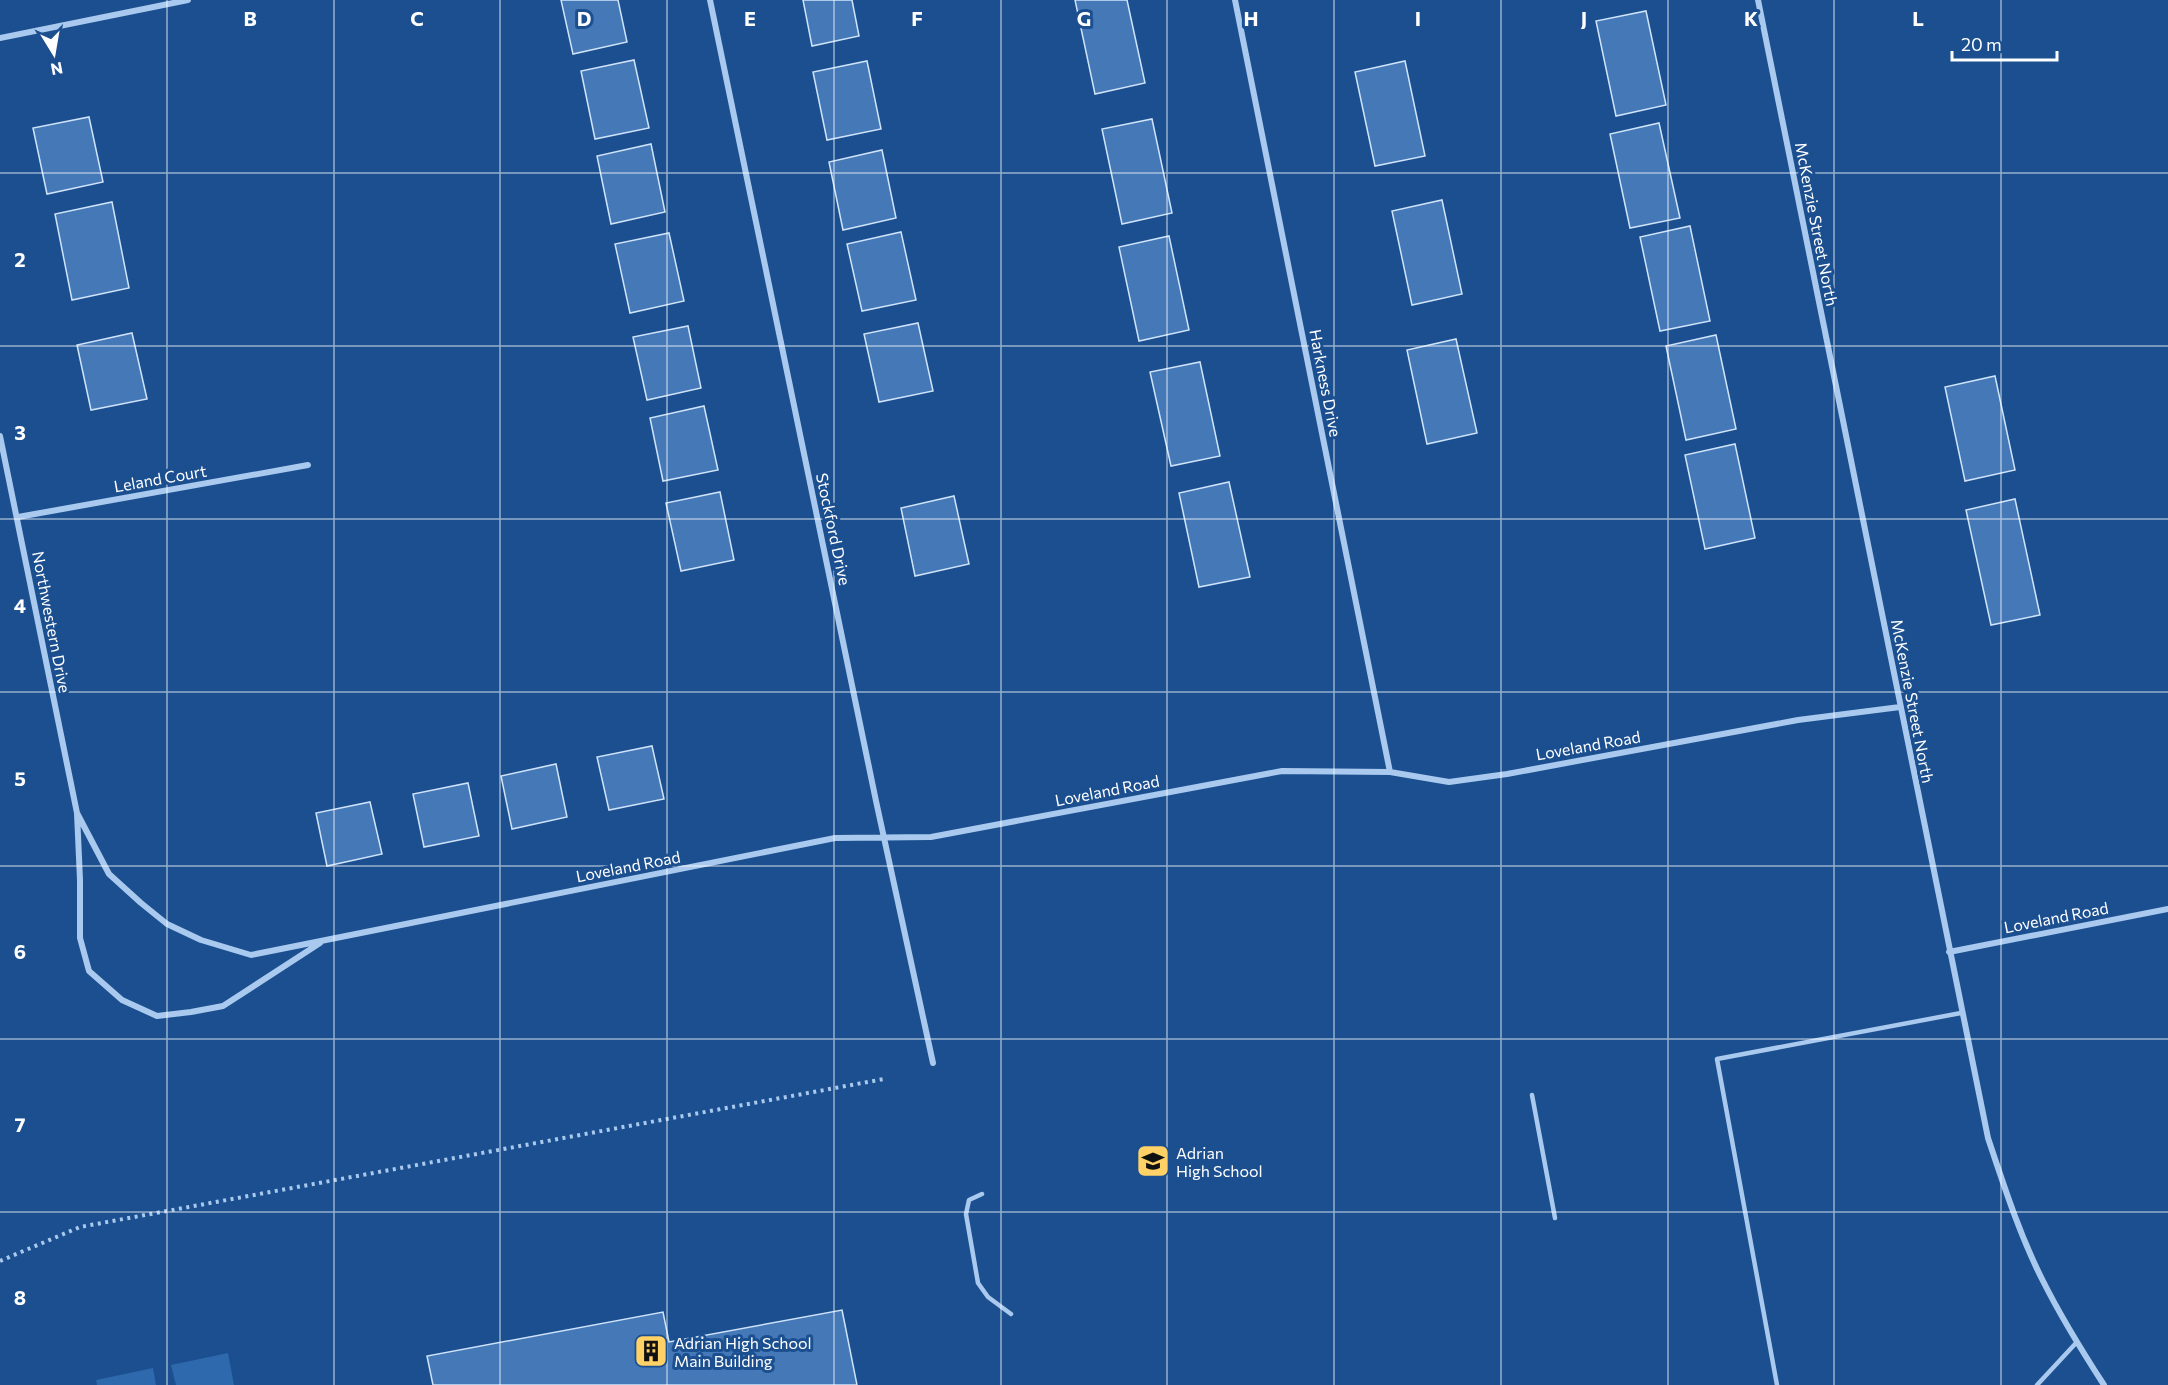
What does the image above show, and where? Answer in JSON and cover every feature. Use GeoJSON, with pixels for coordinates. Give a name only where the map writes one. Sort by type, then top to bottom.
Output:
{"type":"FeatureCollection","features":[{"type":"Feature","properties":{"kind":"street"},"geometry":{"type":"LineString","coordinates":[[0,38],[188,0]]}},
{"type":"Feature","properties":{"kind":"street","name":"Stockford Drive"},"geometry":{"type":"LineString","coordinates":[[710,0],[933,1063]]}},
{"type":"Feature","properties":{"kind":"street","name":"Harkness Drive"},"geometry":{"type":"LineString","coordinates":[[1235,0],[1390,772]]}},
{"type":"Feature","properties":{"kind":"street","name":"McKenzie Street North"},"geometry":{"type":"LineString","coordinates":[[1758,0],[1988,1138],[2009,1202],[2042,1279],[2076,1343],[2103,1385]]}},
{"type":"Feature","properties":{"kind":"street","name":"Northwestern Drive"},"geometry":{"type":"LineString","coordinates":[[0,436],[77,813],[80,938],[89,971],[122,1000],[157,1016],[223,1006],[323,941]]}},
{"type":"Feature","properties":{"kind":"street","name":"Leland Court"},"geometry":{"type":"LineString","coordinates":[[18,517],[308,465]]}},
{"type":"Feature","properties":{"kind":"street","name":"Loveland Road"},"geometry":{"type":"LineString","coordinates":[[323,941],[835,838],[931,837],[1282,771],[1390,772],[1449,782],[1507,774],[1798,720],[1900,707]]}},
{"type":"Feature","properties":{"kind":"street","name":"Northwestern Drive"},"geometry":{"type":"LineString","coordinates":[[77,813],[109,874],[167,924],[201,939],[252,955],[323,941]]}},
{"type":"Feature","properties":{"kind":"street","name":"Loveland Road"},"geometry":{"type":"LineString","coordinates":[[1949,952],[2168,909]]}},
{"type":"Feature","properties":{"kind":"lane"},"geometry":{"type":"LineString","coordinates":[[1777,1385],[1742,1184],[1717,1059],[1962,1013]]}},
{"type":"Feature","properties":{"kind":"lane"},"geometry":{"type":"LineString","coordinates":[[1533,1095],[1555,1218]]}},
{"type":"Feature","properties":{"kind":"lane"},"geometry":{"type":"LineString","coordinates":[[982,1194],[969,1200],[966,1214],[978,1283],[988,1297],[1011,1314]]}},
{"type":"Feature","properties":{"kind":"lane"},"geometry":{"type":"LineString","coordinates":[[2037,1385],[2076,1343]]}},
{"type":"Feature","properties":{"kind":"path"},"geometry":{"type":"LineString","coordinates":[[0,1261],[80,1227],[884,1079]]}},
{"type":"Feature","properties":{"kind":"shaded area"},"geometry":{"type":"Polygon","coordinates":[[[228,1353],[234,1385],[176,1385],[171,1365],[228,1353]]]}},
{"type":"Feature","properties":{"kind":"shaded area"},"geometry":{"type":"Polygon","coordinates":[[[153,1368],[156,1385],[97,1385],[96,1380],[153,1368]]]}},
{"type":"Feature","properties":{"kind":"building"},"geometry":{"type":"Polygon","coordinates":[[[561,0],[618,0],[627,42],[573,54],[561,0]]]}},
{"type":"Feature","properties":{"kind":"building"},"geometry":{"type":"Polygon","coordinates":[[[803,0],[852,0],[859,36],[812,46],[803,0]]]}},
{"type":"Feature","properties":{"kind":"building"},"geometry":{"type":"Polygon","coordinates":[[[1075,0],[1127,0],[1145,83],[1095,94],[1075,0]]]}},
{"type":"Feature","properties":{"kind":"building"},"geometry":{"type":"Polygon","coordinates":[[[1646,11],[1666,105],[1616,116],[1596,21],[1646,11]]]}},
{"type":"Feature","properties":{"kind":"building"},"geometry":{"type":"Polygon","coordinates":[[[634,60],[649,128],[595,139],[581,71],[634,60]]]}},
{"type":"Feature","properties":{"kind":"building"},"geometry":{"type":"Polygon","coordinates":[[[867,61],[881,129],[827,140],[813,72],[867,61]]]}},
{"type":"Feature","properties":{"kind":"building"},"geometry":{"type":"Polygon","coordinates":[[[1405,61],[1425,156],[1375,166],[1355,72],[1405,61]]]}},
{"type":"Feature","properties":{"kind":"building"},"geometry":{"type":"Polygon","coordinates":[[[89,117],[103,182],[47,194],[33,128],[89,117]]]}},
{"type":"Feature","properties":{"kind":"building"},"geometry":{"type":"Polygon","coordinates":[[[1152,119],[1172,213],[1122,224],[1102,129],[1152,119]]]}},
{"type":"Feature","properties":{"kind":"building"},"geometry":{"type":"Polygon","coordinates":[[[1659,123],[1680,218],[1630,228],[1610,134],[1659,123]]]}},
{"type":"Feature","properties":{"kind":"building"},"geometry":{"type":"Polygon","coordinates":[[[651,144],[665,212],[611,224],[597,156],[651,144]]]}},
{"type":"Feature","properties":{"kind":"building"},"geometry":{"type":"Polygon","coordinates":[[[882,150],[896,218],[843,230],[829,162],[882,150]]]}},
{"type":"Feature","properties":{"kind":"building"},"geometry":{"type":"Polygon","coordinates":[[[1442,200],[1462,294],[1412,305],[1392,211],[1442,200]]]}},
{"type":"Feature","properties":{"kind":"building"},"geometry":{"type":"Polygon","coordinates":[[[112,202],[129,288],[72,300],[55,214],[112,202]]]}},
{"type":"Feature","properties":{"kind":"building"},"geometry":{"type":"Polygon","coordinates":[[[1690,226],[1710,321],[1660,331],[1640,237],[1690,226]]]}},
{"type":"Feature","properties":{"kind":"building"},"geometry":{"type":"Polygon","coordinates":[[[901,232],[916,300],[862,311],[847,244],[901,232]]]}},
{"type":"Feature","properties":{"kind":"building"},"geometry":{"type":"Polygon","coordinates":[[[669,233],[684,301],[630,313],[615,244],[669,233]]]}},
{"type":"Feature","properties":{"kind":"building"},"geometry":{"type":"Polygon","coordinates":[[[1169,236],[1189,330],[1139,341],[1119,247],[1169,236]]]}},
{"type":"Feature","properties":{"kind":"building"},"geometry":{"type":"Polygon","coordinates":[[[918,323],[933,391],[879,402],[864,334],[918,323]]]}},
{"type":"Feature","properties":{"kind":"building"},"geometry":{"type":"Polygon","coordinates":[[[688,326],[701,388],[647,400],[633,337],[688,326]]]}},
{"type":"Feature","properties":{"kind":"building"},"geometry":{"type":"Polygon","coordinates":[[[132,333],[147,399],[91,410],[77,345],[132,333]]]}},
{"type":"Feature","properties":{"kind":"building"},"geometry":{"type":"Polygon","coordinates":[[[1716,335],[1736,429],[1686,440],[1666,346],[1716,335]]]}},
{"type":"Feature","properties":{"kind":"building"},"geometry":{"type":"Polygon","coordinates":[[[1456,339],[1477,433],[1427,444],[1407,350],[1456,339]]]}},
{"type":"Feature","properties":{"kind":"building"},"geometry":{"type":"Polygon","coordinates":[[[1200,362],[1220,456],[1171,466],[1150,372],[1200,362]]]}},
{"type":"Feature","properties":{"kind":"building"},"geometry":{"type":"Polygon","coordinates":[[[1995,376],[2015,470],[1965,481],[1945,387],[1995,376]]]}},
{"type":"Feature","properties":{"kind":"building"},"geometry":{"type":"Polygon","coordinates":[[[704,406],[718,470],[663,481],[650,418],[704,406]]]}},
{"type":"Feature","properties":{"kind":"building"},"geometry":{"type":"Polygon","coordinates":[[[1735,444],[1755,538],[1705,549],[1685,455],[1735,444]]]}},
{"type":"Feature","properties":{"kind":"building"},"geometry":{"type":"Polygon","coordinates":[[[1229,482],[1250,577],[1199,587],[1179,493],[1229,482]]]}},
{"type":"Feature","properties":{"kind":"building"},"geometry":{"type":"Polygon","coordinates":[[[720,492],[734,560],[681,571],[666,503],[720,492]]]}},
{"type":"Feature","properties":{"kind":"building"},"geometry":{"type":"Polygon","coordinates":[[[954,496],[969,564],[915,576],[901,508],[954,496]]]}},
{"type":"Feature","properties":{"kind":"building"},"geometry":{"type":"Polygon","coordinates":[[[2015,499],[2040,615],[1991,625],[1966,510],[2015,499]]]}},
{"type":"Feature","properties":{"kind":"building"},"geometry":{"type":"Polygon","coordinates":[[[652,746],[664,799],[609,810],[597,757],[652,746]]]}},
{"type":"Feature","properties":{"kind":"building"},"geometry":{"type":"Polygon","coordinates":[[[556,764],[567,817],[512,829],[501,776],[556,764]]]}},
{"type":"Feature","properties":{"kind":"building"},"geometry":{"type":"Polygon","coordinates":[[[468,783],[479,836],[424,847],[413,794],[468,783]]]}},
{"type":"Feature","properties":{"kind":"building"},"geometry":{"type":"Polygon","coordinates":[[[370,802],[382,854],[327,866],[316,813],[370,802]]]}},
{"type":"Feature","properties":{"kind":"building","name":"Adrian High School Main Building"},"geometry":{"type":"Polygon","coordinates":[[[842,1310],[857,1385],[433,1385],[427,1356],[663,1312],[669,1342],[842,1310]]]}},
{"type":"Feature","properties":{"kind":"place","name":"Adrian High School"},"geometry":{"type":"Point","coordinates":[1153,1161]}},
{"type":"Feature","properties":{"kind":"place","name":"Adrian High School Main Building"},"geometry":{"type":"Point","coordinates":[651,1351]}}]}
